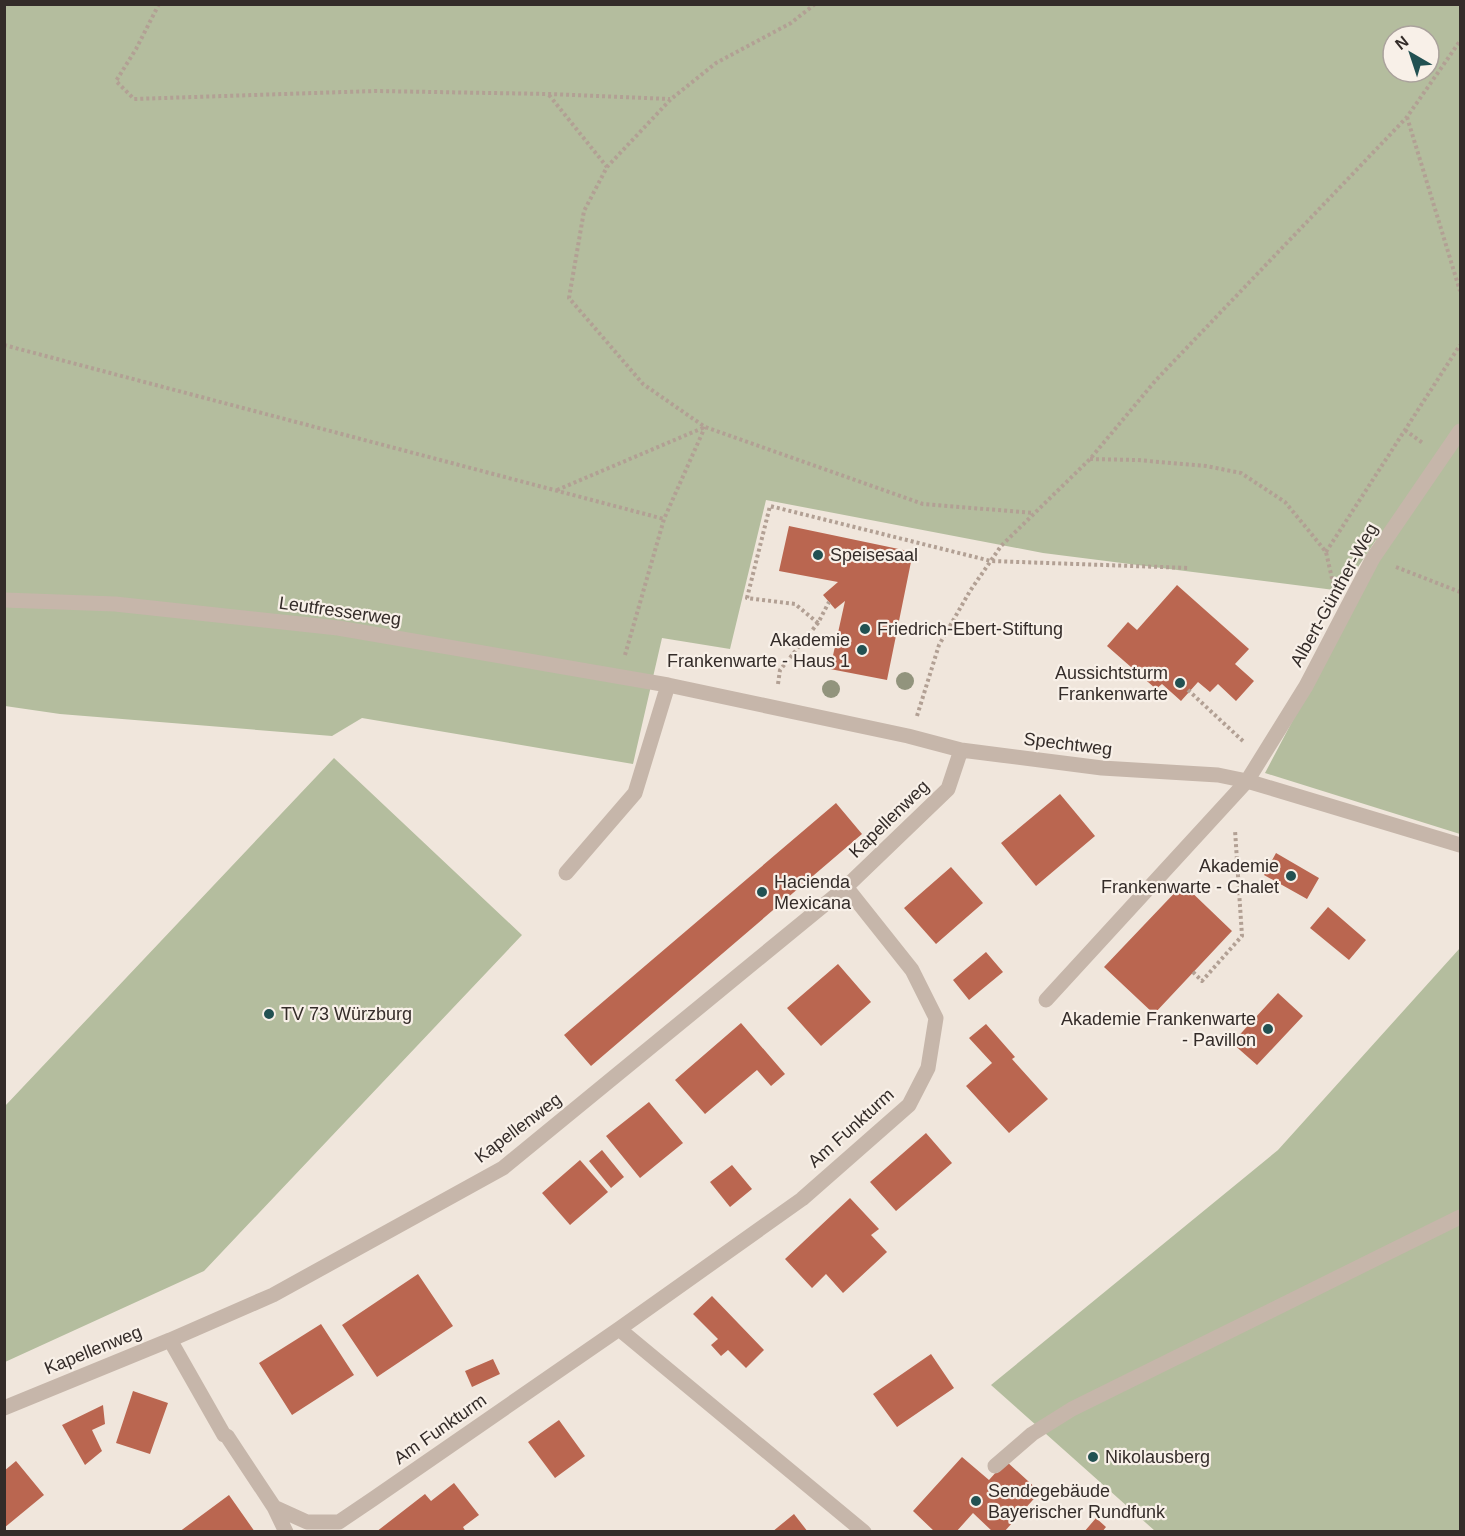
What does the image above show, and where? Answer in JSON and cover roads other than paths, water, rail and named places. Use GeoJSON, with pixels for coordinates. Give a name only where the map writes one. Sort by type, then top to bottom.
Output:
{"type":"FeatureCollection","features":[{"type":"Feature","properties":{"kind":"street","name":"Albert-Günther-Weg"},"geometry":{"type":"LineString","coordinates":[[1046,1000],[1247,781],[1305,686],[1373,558],[1461,431]]}},
{"type":"Feature","properties":{"kind":"street","name":"Leutfresserweg"},"geometry":{"type":"LineString","coordinates":[[4,600],[115,604],[338,628],[668,686]]}},
{"type":"Feature","properties":{"kind":"street","name":"Spechtweg"},"geometry":{"type":"LineString","coordinates":[[668,686],[908,736],[961,750],[1102,768],[1218,775],[1247,781],[1461,845]]}},
{"type":"Feature","properties":{"kind":"street"},"geometry":{"type":"LineString","coordinates":[[566,873],[634,793],[668,686]]}},
{"type":"Feature","properties":{"kind":"street","name":"Kapellenweg"},"geometry":{"type":"LineString","coordinates":[[4,1408],[170,1340],[273,1294],[503,1168],[846,888],[948,789],[961,750]]}},
{"type":"Feature","properties":{"kind":"street","name":"Am Funkturm"},"geometry":{"type":"LineString","coordinates":[[274,1507],[307,1522],[339,1522],[619,1329],[802,1199],[909,1104],[928,1068],[936,1018],[912,970],[846,888]]}},
{"type":"Feature","properties":{"kind":"street"},"geometry":{"type":"LineString","coordinates":[[995,1466],[1032,1434],[1072,1409],[1461,1217]]}},
{"type":"Feature","properties":{"kind":"street"},"geometry":{"type":"LineString","coordinates":[[619,1329],[864,1532]]}},
{"type":"Feature","properties":{"kind":"street"},"geometry":{"type":"LineString","coordinates":[[170,1340],[224,1435],[227,1436],[274,1507],[286,1532]]}},
{"type":"Feature","properties":{"kind":"place","name":"Speisesaal"},"geometry":{"type":"Point","coordinates":[818,555]}},
{"type":"Feature","properties":{"kind":"place","name":"Friedrich-Ebert-Stiftung"},"geometry":{"type":"Point","coordinates":[865,629]}},
{"type":"Feature","properties":{"kind":"place","name":"Akademie Frankenwarte - Haus 1"},"geometry":{"type":"Point","coordinates":[862,650]}},
{"type":"Feature","properties":{"kind":"place","name":"Aussichtsturm Frankenwarte"},"geometry":{"type":"Point","coordinates":[1180,683]}},
{"type":"Feature","properties":{"kind":"place","name":"Akademie Frankenwarte - Chalet"},"geometry":{"type":"Point","coordinates":[1291,876]}},
{"type":"Feature","properties":{"kind":"place","name":"Hacienda Mexicana"},"geometry":{"type":"Point","coordinates":[762,892]}},
{"type":"Feature","properties":{"kind":"place","name":"TV 73 Würzburg"},"geometry":{"type":"Point","coordinates":[269,1014]}},
{"type":"Feature","properties":{"kind":"place","name":"Akademie Frankenwarte - Pavillon"},"geometry":{"type":"Point","coordinates":[1268,1029]}},
{"type":"Feature","properties":{"kind":"place","name":"Nikolausberg"},"geometry":{"type":"Point","coordinates":[1093,1457]}},
{"type":"Feature","properties":{"kind":"place","name":"Sendegebäude Bayerischer Rundfunk"},"geometry":{"type":"Point","coordinates":[976,1501]}}]}
